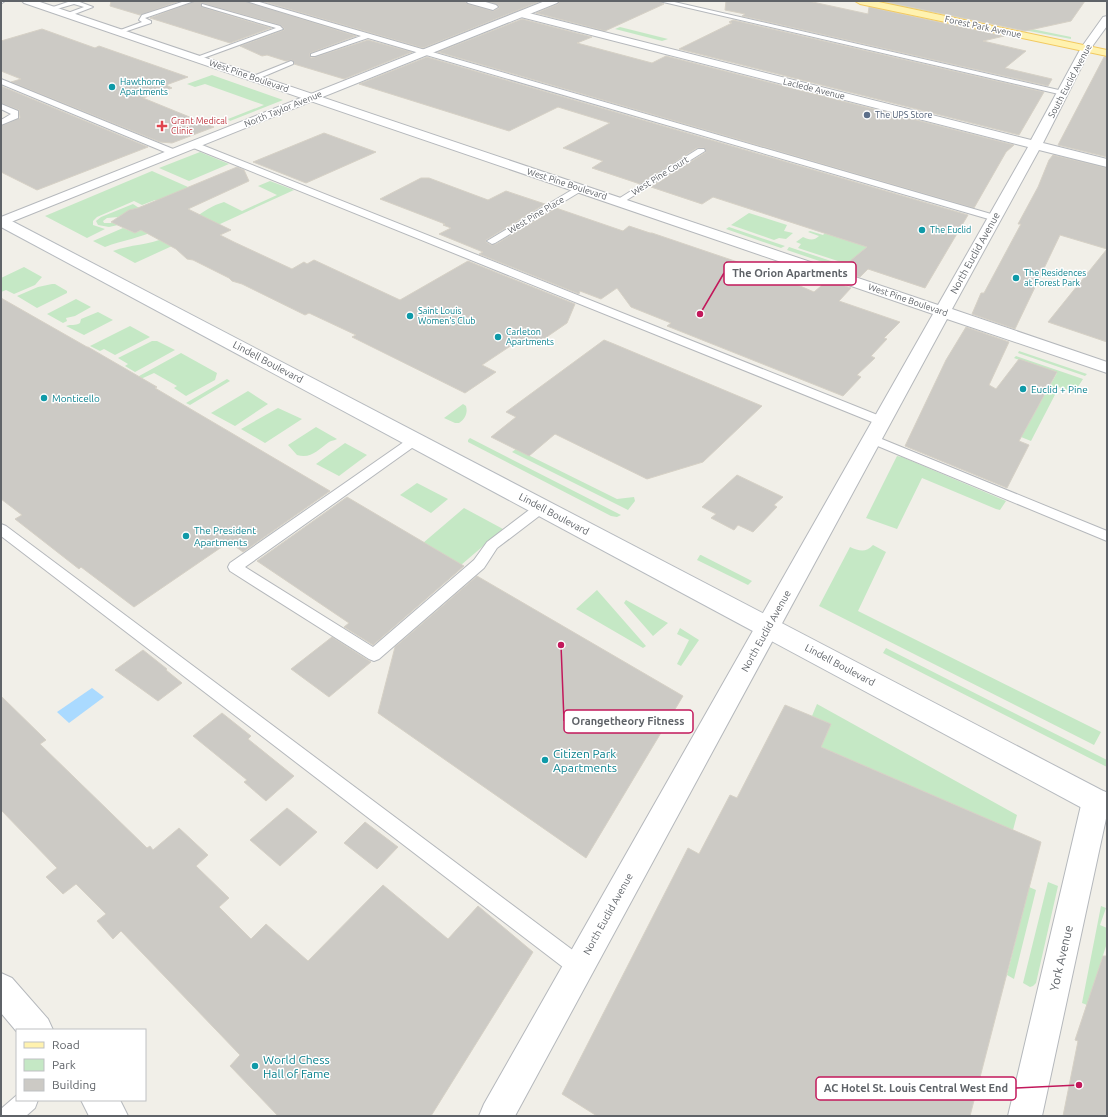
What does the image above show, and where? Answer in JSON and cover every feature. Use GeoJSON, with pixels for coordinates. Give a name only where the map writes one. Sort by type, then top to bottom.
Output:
{"type":"FeatureCollection","features":[{"type":"Feature","properties":{"kind":"main road","name":"Forest Park Avenue"},"geometry":{"type":"LineString","coordinates":[[860,1],[1089,43],[1107,41]]}},
{"type":"Feature","properties":{"kind":"main road","name":"Forest Park Avenue"},"geometry":{"type":"LineString","coordinates":[[908,1],[953,10]]}},
{"type":"Feature","properties":{"kind":"main road","name":"Forest Park Avenue"},"geometry":{"type":"LineString","coordinates":[[1081,36],[1089,43],[1107,53]]}},
{"type":"Feature","properties":{"kind":"street","name":"West Pine Boulevard"},"geometry":{"type":"LineString","coordinates":[[27,1],[943,311],[1107,368]]}},
{"type":"Feature","properties":{"kind":"street"},"geometry":{"type":"LineString","coordinates":[[468,1],[493,7]]}},
{"type":"Feature","properties":{"kind":"street","name":"North Taylor Avenue"},"geometry":{"type":"LineString","coordinates":[[1,222],[554,1]]}},
{"type":"Feature","properties":{"kind":"street","name":"Laclede Avenue"},"geometry":{"type":"LineString","coordinates":[[521,14],[1107,163]]}},
{"type":"Feature","properties":{"kind":"street","name":"South Euclid Avenue"},"geometry":{"type":"LineString","coordinates":[[1035,145],[1089,43],[1107,19]]}},
{"type":"Feature","properties":{"kind":"street","name":"North Euclid Avenue"},"geometry":{"type":"LineString","coordinates":[[502,1114],[579,966],[1035,145]]}},
{"type":"Feature","properties":{"kind":"street","name":"Lindell Boulevard"},"geometry":{"type":"LineString","coordinates":[[1,222],[768,626],[1101,804]]}},
{"type":"Feature","properties":{"kind":"street","name":"York Avenue"},"geometry":{"type":"LineString","coordinates":[[1025,1116],[1101,804]]}},
{"type":"Feature","properties":{"kind":"street"},"geometry":{"type":"LineString","coordinates":[[1,989],[36,1029]]}},
{"type":"Feature","properties":{"kind":"street"},"geometry":{"type":"LineString","coordinates":[[99,1101],[111,1116]]}},
{"type":"Feature","properties":{"kind":"lane"},"geometry":{"type":"LineString","coordinates":[[149,22],[142,20],[142,18],[191,1]]}},
{"type":"Feature","properties":{"kind":"lane"},"geometry":{"type":"LineString","coordinates":[[249,1],[995,218]]}},
{"type":"Feature","properties":{"kind":"lane"},"geometry":{"type":"LineString","coordinates":[[662,1],[1063,93]]}},
{"type":"Feature","properties":{"kind":"lane"},"geometry":{"type":"LineString","coordinates":[[50,9],[74,2],[90,8],[67,15]]}},
{"type":"Feature","properties":{"kind":"lane"},"geometry":{"type":"LineString","coordinates":[[196,58],[280,29],[278,27],[204,5]]}},
{"type":"Feature","properties":{"kind":"lane"},"geometry":{"type":"LineString","coordinates":[[118,32],[156,20]]}},
{"type":"Feature","properties":{"kind":"lane"},"geometry":{"type":"LineString","coordinates":[[312,56],[368,36]]}},
{"type":"Feature","properties":{"kind":"lane"},"geometry":{"type":"LineString","coordinates":[[252,78],[291,63]]}},
{"type":"Feature","properties":{"kind":"lane"},"geometry":{"type":"LineString","coordinates":[[1,81],[175,152]]}},
{"type":"Feature","properties":{"kind":"lane"},"geometry":{"type":"LineString","coordinates":[[1,123],[14,116],[15,112],[2,106]]}},
{"type":"Feature","properties":{"kind":"lane"},"geometry":{"type":"LineString","coordinates":[[194,145],[530,278],[881,421]]}},
{"type":"Feature","properties":{"kind":"lane","name":"West Pine Court"},"geometry":{"type":"LineString","coordinates":[[619,201],[701,151]]}},
{"type":"Feature","properties":{"kind":"lane","name":"West Pine Place"},"geometry":{"type":"LineString","coordinates":[[492,241],[580,188]]}},
{"type":"Feature","properties":{"kind":"lane"},"geometry":{"type":"LineString","coordinates":[[872,439],[1107,536]]}},
{"type":"Feature","properties":{"kind":"lane"},"geometry":{"type":"LineString","coordinates":[[415,440],[235,567],[374,655],[479,564],[492,545],[542,507]]}},
{"type":"Feature","properties":{"kind":"lane"},"geometry":{"type":"LineString","coordinates":[[1,529],[579,966]]}},
{"type":"Feature","properties":{"kind":"lane"},"geometry":{"type":"LineString","coordinates":[[10,1116],[26,1101]]}},
{"type":"Feature","properties":{"kind":"green space"},"geometry":{"type":"Polygon","coordinates":[[[874,1],[894,1],[1071,37],[1071,39],[874,1]]]}},
{"type":"Feature","properties":{"kind":"green space"},"geometry":{"type":"Polygon","coordinates":[[[620,27],[668,39],[662,41],[615,29],[620,27]]]}},
{"type":"Feature","properties":{"kind":"green space"},"geometry":{"type":"Polygon","coordinates":[[[212,75],[283,100],[230,121],[228,119],[264,105],[205,84],[195,87],[187,84],[212,75]]]}},
{"type":"Feature","properties":{"kind":"green space"},"geometry":{"type":"Polygon","coordinates":[[[200,152],[229,164],[189,181],[159,168],[200,152]]]}},
{"type":"Feature","properties":{"kind":"green space"},"geometry":{"type":"Polygon","coordinates":[[[152,171],[206,195],[209,199],[191,207],[155,200],[142,205],[134,201],[97,217],[93,221],[93,225],[105,229],[87,238],[45,216],[152,171]]]}},
{"type":"Feature","properties":{"kind":"green space"},"geometry":{"type":"Polygon","coordinates":[[[270,181],[294,190],[135,263],[113,251],[153,242],[166,237],[208,209],[224,202],[242,211],[277,195],[258,186],[270,181]]]}},
{"type":"Feature","properties":{"kind":"green space"},"geometry":{"type":"Polygon","coordinates":[[[133,204],[139,208],[129,210],[125,214],[118,217],[107,218],[103,221],[104,223],[114,223],[118,225],[109,227],[98,225],[96,221],[101,217],[133,204]]]}},
{"type":"Feature","properties":{"kind":"green space"},"geometry":{"type":"Polygon","coordinates":[[[749,213],[787,225],[784,231],[793,233],[786,239],[779,238],[774,240],[731,225],[749,213]]]}},
{"type":"Feature","properties":{"kind":"green space"},"geometry":{"type":"Polygon","coordinates":[[[150,226],[157,230],[105,247],[93,241],[123,228],[135,233],[150,226]]]}},
{"type":"Feature","properties":{"kind":"green space"},"geometry":{"type":"Polygon","coordinates":[[[729,227],[785,246],[781,248],[726,229],[729,227]]]}},
{"type":"Feature","properties":{"kind":"green space"},"geometry":{"type":"Polygon","coordinates":[[[810,231],[823,235],[825,233],[867,247],[847,264],[798,248],[801,244],[796,242],[803,237],[811,240],[819,236],[808,232],[810,231]]]}},
{"type":"Feature","properties":{"kind":"green space"},"geometry":{"type":"Polygon","coordinates":[[[789,247],[843,265],[840,268],[787,250],[789,247]]]}},
{"type":"Feature","properties":{"kind":"green space"},"geometry":{"type":"Polygon","coordinates":[[[24,267],[42,277],[35,285],[14,294],[6,290],[1,292],[1,278],[24,267]]]}},
{"type":"Feature","properties":{"kind":"green space"},"geometry":{"type":"Polygon","coordinates":[[[55,284],[67,291],[67,293],[37,308],[17,296],[38,287],[55,284]]]}},
{"type":"Feature","properties":{"kind":"green space"},"geometry":{"type":"Polygon","coordinates":[[[76,299],[91,307],[75,316],[66,318],[67,321],[63,323],[47,314],[76,299]]]}},
{"type":"Feature","properties":{"kind":"green space"},"geometry":{"type":"Polygon","coordinates":[[[98,312],[113,320],[84,335],[66,326],[78,324],[80,323],[81,319],[98,312]]]}},
{"type":"Feature","properties":{"kind":"green space"},"geometry":{"type":"Polygon","coordinates":[[[130,326],[150,337],[115,355],[104,349],[100,351],[90,346],[130,326]]]}},
{"type":"Feature","properties":{"kind":"green space"},"geometry":{"type":"Polygon","coordinates":[[[152,341],[157,341],[175,350],[135,372],[125,366],[128,364],[118,358],[152,341]]]}},
{"type":"Feature","properties":{"kind":"green space"},"geometry":{"type":"Polygon","coordinates":[[[1019,351],[1087,374],[1085,376],[1018,353],[1019,351]]]}},
{"type":"Feature","properties":{"kind":"green space"},"geometry":{"type":"Polygon","coordinates":[[[181,353],[217,373],[215,380],[186,396],[174,388],[177,386],[154,373],[132,383],[130,381],[181,353]]]}},
{"type":"Feature","properties":{"kind":"green space"},"geometry":{"type":"Polygon","coordinates":[[[1016,356],[1083,379],[1074,393],[1059,387],[1031,441],[1021,437],[1057,373],[1014,358],[1016,356]]]}},
{"type":"Feature","properties":{"kind":"green space"},"geometry":{"type":"Polygon","coordinates":[[[227,379],[230,381],[190,405],[186,403],[227,379]]]}},
{"type":"Feature","properties":{"kind":"green space"},"geometry":{"type":"Polygon","coordinates":[[[248,391],[268,404],[235,426],[211,413],[248,391]]]}},
{"type":"Feature","properties":{"kind":"green space"},"geometry":{"type":"Polygon","coordinates":[[[463,404],[467,409],[463,420],[459,423],[455,423],[444,418],[463,404]]]}},
{"type":"Feature","properties":{"kind":"green space"},"geometry":{"type":"Polygon","coordinates":[[[278,408],[302,419],[265,443],[241,429],[278,408]]]}},
{"type":"Feature","properties":{"kind":"green space"},"geometry":{"type":"Polygon","coordinates":[[[316,427],[337,439],[329,442],[318,451],[310,455],[297,455],[288,445],[316,427]]]}},
{"type":"Feature","properties":{"kind":"green space"},"geometry":{"type":"Polygon","coordinates":[[[470,438],[621,515],[617,517],[611,516],[468,442],[470,438]]]}},
{"type":"Feature","properties":{"kind":"green space"},"geometry":{"type":"Polygon","coordinates":[[[345,443],[367,455],[339,476],[316,464],[345,443]]]}},
{"type":"Feature","properties":{"kind":"green space"},"geometry":{"type":"Polygon","coordinates":[[[516,449],[617,499],[634,497],[635,501],[628,510],[512,452],[516,449]]]}},
{"type":"Feature","properties":{"kind":"green space"},"geometry":{"type":"Polygon","coordinates":[[[897,456],[1006,501],[1000,510],[996,509],[922,478],[897,529],[866,518],[897,456]]]}},
{"type":"Feature","properties":{"kind":"green space"},"geometry":{"type":"Polygon","coordinates":[[[417,483],[448,499],[431,513],[400,495],[417,483]]]}},
{"type":"Feature","properties":{"kind":"green space"},"geometry":{"type":"Polygon","coordinates":[[[464,508],[503,529],[461,565],[423,543],[464,508]]]}},
{"type":"Feature","properties":{"kind":"green space"},"geometry":{"type":"Polygon","coordinates":[[[873,545],[886,552],[858,611],[1101,732],[1094,745],[819,606],[850,547],[856,550],[865,550],[873,545]]]}},
{"type":"Feature","properties":{"kind":"green space"},"geometry":{"type":"Polygon","coordinates":[[[700,555],[752,581],[748,585],[697,560],[700,555]]]}},
{"type":"Feature","properties":{"kind":"green space"},"geometry":{"type":"Polygon","coordinates":[[[597,590],[646,646],[643,648],[576,609],[597,590]]]}},
{"type":"Feature","properties":{"kind":"green space"},"geometry":{"type":"Polygon","coordinates":[[[626,600],[668,623],[653,636],[624,603],[626,600]]]}},
{"type":"Feature","properties":{"kind":"green space"},"geometry":{"type":"Polygon","coordinates":[[[680,628],[699,640],[681,666],[677,664],[689,640],[677,634],[680,628]]]}},
{"type":"Feature","properties":{"kind":"green space"},"geometry":{"type":"Polygon","coordinates":[[[886,648],[1107,760],[1107,767],[883,653],[886,648]]]}},
{"type":"Feature","properties":{"kind":"green space"},"geometry":{"type":"Polygon","coordinates":[[[817,704],[1017,815],[1013,830],[821,747],[831,724],[812,716],[817,704]]]}},
{"type":"Feature","properties":{"kind":"green space"},"geometry":{"type":"Polygon","coordinates":[[[1048,882],[1058,886],[1036,983],[1030,987],[1023,983],[1048,882]]]}},
{"type":"Feature","properties":{"kind":"green space"},"geometry":{"type":"Polygon","coordinates":[[[1029,887],[1036,890],[1014,979],[1007,975],[1029,887]]]}},
{"type":"Feature","properties":{"kind":"green space"},"geometry":{"type":"Polygon","coordinates":[[[1101,906],[1106,908],[1100,925],[1107,928],[1107,943],[1087,1005],[1082,1003],[1101,906]]]}},
{"type":"Feature","properties":{"kind":"water"},"geometry":{"type":"Polygon","coordinates":[[[92,688],[104,697],[69,723],[57,712],[92,688]]]}},
{"type":"Feature","properties":{"kind":"building"},"geometry":{"type":"Polygon","coordinates":[[[111,1],[180,1],[140,15],[110,6],[111,1]]]}},
{"type":"Feature","properties":{"kind":"building"},"geometry":{"type":"Polygon","coordinates":[[[195,1],[245,1],[356,36],[310,53],[311,58],[368,40],[412,52],[344,79],[294,64],[292,60],[286,61],[267,55],[262,56],[240,46],[284,30],[284,28],[280,25],[201,3],[202,7],[271,28],[230,43],[150,18],[195,1]]]}},
{"type":"Feature","properties":{"kind":"building"},"geometry":{"type":"Polygon","coordinates":[[[261,1],[464,1],[468,4],[493,11],[499,8],[499,6],[487,1],[541,1],[423,48],[261,1]]]}},
{"type":"Feature","properties":{"kind":"building"},"geometry":{"type":"Polygon","coordinates":[[[560,1],[658,1],[664,4],[605,31],[536,13],[558,4],[560,1]]]}},
{"type":"Feature","properties":{"kind":"building"},"geometry":{"type":"Polygon","coordinates":[[[726,1],[808,1],[868,14],[869,7],[1004,36],[983,41],[1026,51],[1005,68],[1052,79],[1048,86],[742,16],[745,14],[725,10],[726,1]]]}},
{"type":"Feature","properties":{"kind":"building"},"geometry":{"type":"Polygon","coordinates":[[[881,1],[1085,1],[1071,21],[1025,31],[881,1]]]}},
{"type":"Feature","properties":{"kind":"building"},"geometry":{"type":"Polygon","coordinates":[[[522,19],[592,37],[577,43],[652,63],[666,56],[1014,145],[1006,152],[974,208],[438,52],[522,19]]]}},
{"type":"Feature","properties":{"kind":"building"},"geometry":{"type":"Polygon","coordinates":[[[733,20],[1044,92],[1019,135],[679,49],[732,23],[729,22],[733,20]]]}},
{"type":"Feature","properties":{"kind":"building"},"geometry":{"type":"Polygon","coordinates":[[[42,29],[95,48],[99,46],[188,77],[166,85],[172,88],[143,98],[214,127],[172,143],[160,142],[11,82],[21,79],[1,71],[1,41],[42,29]]]}},
{"type":"Feature","properties":{"kind":"building"},"geometry":{"type":"Polygon","coordinates":[[[427,57],[968,215],[925,288],[868,269],[860,277],[839,270],[867,247],[713,197],[702,204],[651,187],[706,152],[704,148],[697,148],[640,184],[592,168],[603,161],[563,148],[610,123],[558,107],[509,131],[359,84],[427,57]]]}},
{"type":"Feature","properties":{"kind":"building"},"geometry":{"type":"Polygon","coordinates":[[[1104,57],[1107,57],[1107,157],[1058,145],[1104,57]]]}},
{"type":"Feature","properties":{"kind":"building"},"geometry":{"type":"Polygon","coordinates":[[[1,86],[148,147],[37,190],[1,172],[1,126],[20,118],[19,110],[1,103],[1,86]]]}},
{"type":"Feature","properties":{"kind":"building"},"geometry":{"type":"Polygon","coordinates":[[[324,133],[376,152],[306,183],[253,162],[324,133]]]}},
{"type":"Feature","properties":{"kind":"building"},"geometry":{"type":"Polygon","coordinates":[[[1053,155],[1107,168],[1107,249],[1060,235],[1015,329],[972,314],[981,293],[984,293],[1021,224],[1018,224],[1038,187],[1049,160],[1053,155]]]}},
{"type":"Feature","properties":{"kind":"building"},"geometry":{"type":"Polygon","coordinates":[[[237,167],[244,170],[249,181],[188,209],[231,230],[220,235],[234,242],[292,269],[304,262],[307,264],[314,260],[400,300],[468,261],[575,304],[567,323],[535,345],[521,339],[482,365],[496,372],[465,393],[352,337],[356,335],[309,313],[305,315],[242,284],[232,281],[229,278],[193,260],[187,259],[176,249],[141,230],[135,233],[111,222],[129,210],[138,208],[237,167]]]}},
{"type":"Feature","properties":{"kind":"building"},"geometry":{"type":"Polygon","coordinates":[[[421,178],[429,178],[488,200],[506,191],[545,204],[486,240],[486,242],[491,245],[496,244],[556,208],[623,231],[629,226],[652,233],[770,273],[814,292],[828,280],[851,288],[839,301],[900,322],[884,338],[887,339],[871,356],[875,358],[857,375],[861,377],[843,396],[667,326],[671,323],[631,307],[617,288],[601,299],[580,291],[579,294],[479,254],[483,252],[439,234],[451,228],[443,225],[445,224],[380,199],[421,178]]]}},
{"type":"Feature","properties":{"kind":"building"},"geometry":{"type":"Polygon","coordinates":[[[1107,249],[1107,342],[1048,322],[1107,249]]]}},
{"type":"Feature","properties":{"kind":"building"},"geometry":{"type":"Polygon","coordinates":[[[1,298],[157,387],[155,388],[330,491],[243,552],[229,542],[134,607],[81,567],[79,569],[15,519],[22,515],[1,499],[1,298]]]}},
{"type":"Feature","properties":{"kind":"building"},"geometry":{"type":"Polygon","coordinates":[[[966,327],[1009,342],[989,385],[996,389],[1019,359],[1057,372],[1019,441],[1029,445],[1007,488],[905,446],[946,360],[966,327]]]}},
{"type":"Feature","properties":{"kind":"building"},"geometry":{"type":"Polygon","coordinates":[[[604,340],[762,406],[703,462],[647,479],[555,434],[529,456],[491,437],[516,417],[506,412],[604,340]]]}},
{"type":"Feature","properties":{"kind":"building"},"geometry":{"type":"Polygon","coordinates":[[[737,475],[783,497],[774,505],[777,507],[753,532],[738,525],[734,530],[711,518],[716,514],[702,507],[737,475]]]}},
{"type":"Feature","properties":{"kind":"building"},"geometry":{"type":"Polygon","coordinates":[[[347,497],[464,566],[373,645],[344,627],[349,623],[257,561],[347,497]]]}},
{"type":"Feature","properties":{"kind":"building","name":"Citizen Park Apartments"},"geometry":{"type":"Polygon","coordinates":[[[477,576],[683,696],[586,858],[378,713],[395,647],[477,576]]]}},
{"type":"Feature","properties":{"kind":"building"},"geometry":{"type":"Polygon","coordinates":[[[332,637],[371,662],[329,697],[291,669],[332,637]]]}},
{"type":"Feature","properties":{"kind":"building"},"geometry":{"type":"Polygon","coordinates":[[[143,650],[182,683],[158,701],[115,670],[143,650]]]}},
{"type":"Feature","properties":{"kind":"building"},"geometry":{"type":"Polygon","coordinates":[[[1,696],[46,740],[40,744],[147,848],[150,846],[153,850],[179,828],[208,855],[196,866],[229,898],[219,907],[251,939],[266,924],[308,961],[383,885],[448,939],[478,906],[533,952],[431,1116],[278,1116],[230,1066],[240,1055],[121,931],[113,939],[97,921],[106,914],[76,884],[63,894],[46,877],[57,868],[1,810],[1,696]]]}},
{"type":"Feature","properties":{"kind":"building"},"geometry":{"type":"Polygon","coordinates":[[[785,705],[831,724],[821,747],[1041,842],[970,1116],[597,1116],[562,1094],[688,848],[699,854],[730,795],[737,798],[785,705]]]}},
{"type":"Feature","properties":{"kind":"building"},"geometry":{"type":"Polygon","coordinates":[[[222,713],[251,736],[248,739],[294,776],[266,801],[244,782],[247,780],[193,736],[222,713]]]}},
{"type":"Feature","properties":{"kind":"building"},"geometry":{"type":"Polygon","coordinates":[[[287,808],[317,832],[280,866],[250,840],[287,808]]]}},
{"type":"Feature","properties":{"kind":"building"},"geometry":{"type":"Polygon","coordinates":[[[365,822],[398,847],[377,869],[344,843],[365,822]]]}},
{"type":"Feature","properties":{"kind":"building"},"geometry":{"type":"Polygon","coordinates":[[[1103,956],[1107,956],[1107,1116],[1063,1116],[1078,1041],[1075,1040],[1103,956]]]}},
{"type":"Feature","properties":{"kind":"place","name":"Hawthorne Apartments"},"geometry":{"type":"Point","coordinates":[112,87]}},
{"type":"Feature","properties":{"kind":"place","name":"The UPS Store"},"geometry":{"type":"Point","coordinates":[867,115]}},
{"type":"Feature","properties":{"kind":"place","name":"Grant Medical Clinic"},"geometry":{"type":"Point","coordinates":[162,126]}},
{"type":"Feature","properties":{"kind":"place","name":"The Euclid"},"geometry":{"type":"Point","coordinates":[922,230]}},
{"type":"Feature","properties":{"kind":"place","name":"The Residences at Forest Park"},"geometry":{"type":"Point","coordinates":[1016,278]}},
{"type":"Feature","properties":{"kind":"place","name":"The Orion Apartments"},"geometry":{"type":"Point","coordinates":[700,314]}},
{"type":"Feature","properties":{"kind":"place","name":"Saint Louis Women's Club"},"geometry":{"type":"Point","coordinates":[410,316]}},
{"type":"Feature","properties":{"kind":"place","name":"Carleton Apartments"},"geometry":{"type":"Point","coordinates":[498,337]}},
{"type":"Feature","properties":{"kind":"place","name":"Euclid + Pine"},"geometry":{"type":"Point","coordinates":[1023,389]}},
{"type":"Feature","properties":{"kind":"place","name":"Monticello"},"geometry":{"type":"Point","coordinates":[44,398]}},
{"type":"Feature","properties":{"kind":"place","name":"The President Apartments"},"geometry":{"type":"Point","coordinates":[186,536]}},
{"type":"Feature","properties":{"kind":"place","name":"Orangetheory Fitness"},"geometry":{"type":"Point","coordinates":[561,645]}},
{"type":"Feature","properties":{"kind":"place","name":"Citizen Park Apartments"},"geometry":{"type":"Point","coordinates":[545,760]}},
{"type":"Feature","properties":{"kind":"place","name":"World Chess Hall of Fame"},"geometry":{"type":"Point","coordinates":[255,1066]}},
{"type":"Feature","properties":{"kind":"place","name":"AC Hotel St. Louis Central West End"},"geometry":{"type":"Point","coordinates":[1079,1085]}}]}
